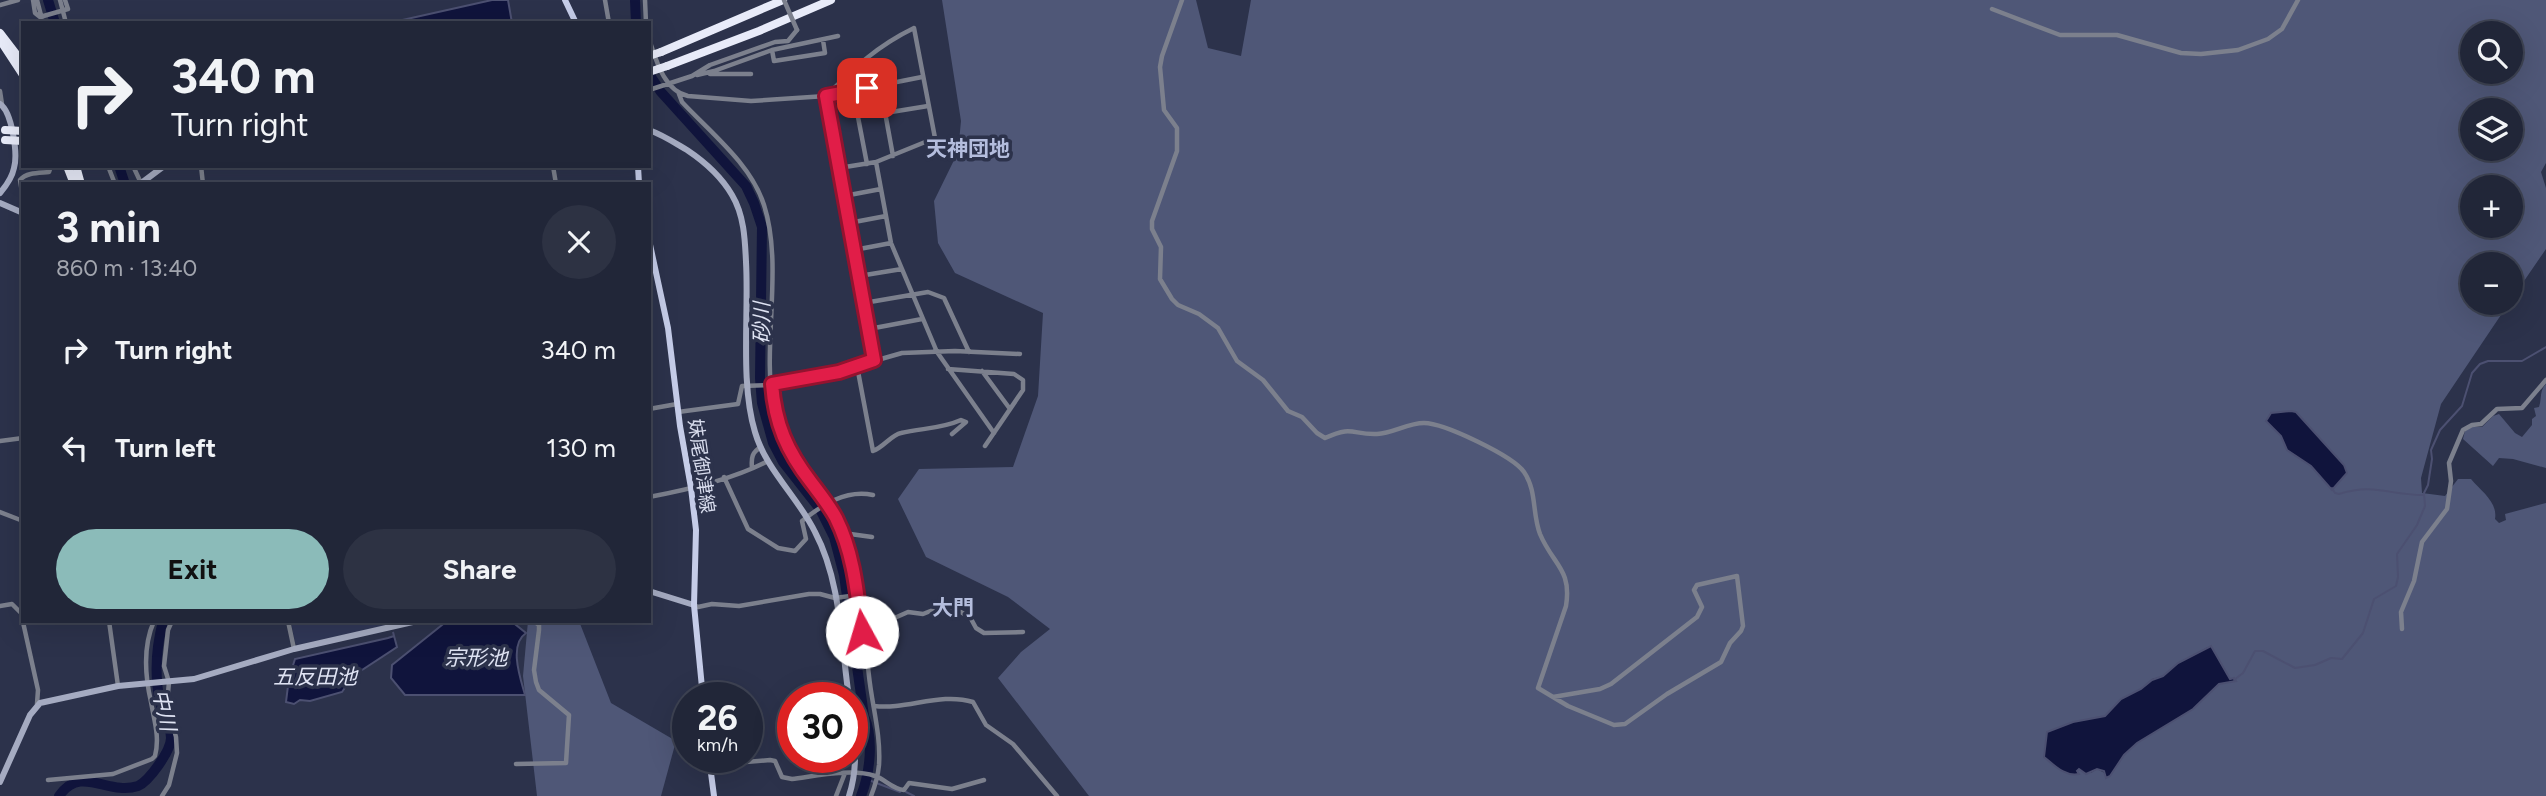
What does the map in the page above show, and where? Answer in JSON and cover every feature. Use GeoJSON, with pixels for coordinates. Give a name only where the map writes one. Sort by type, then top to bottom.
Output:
{"type":"FeatureCollection","features":[{"type":"Feature","properties":{"kind":"highway"},"geometry":{"type":"LineString","coordinates":[[651,55],[784,0]]}},
{"type":"Feature","properties":{"kind":"highway"},"geometry":{"type":"LineString","coordinates":[[651,71],[759,31],[831,0]]}},
{"type":"Feature","properties":{"kind":"highway"},"geometry":{"type":"LineString","coordinates":[[0,33],[21,60]]}},
{"type":"Feature","properties":{"kind":"highway"},"geometry":{"type":"LineString","coordinates":[[0,40],[21,72]]}},
{"type":"Feature","properties":{"kind":"highway"},"geometry":{"type":"LineString","coordinates":[[2,130],[21,131]]}},
{"type":"Feature","properties":{"kind":"highway"},"geometry":{"type":"LineString","coordinates":[[3,141],[21,142]]}},
{"type":"Feature","properties":{"kind":"main road"},"geometry":{"type":"LineString","coordinates":[[565,0],[575,21]]}},
{"type":"Feature","properties":{"kind":"main road","name":"妹尾御津線"},"geometry":{"type":"LineString","coordinates":[[651,249],[668,328],[696,530],[694,605],[701,682]]}},
{"type":"Feature","properties":{"kind":"main road"},"geometry":{"type":"LineString","coordinates":[[711,773],[714,796]]}},
{"type":"Feature","properties":{"kind":"street"},"geometry":{"type":"LineString","coordinates":[[0,5],[18,0]]}},
{"type":"Feature","properties":{"kind":"street"},"geometry":{"type":"LineString","coordinates":[[35,0],[42,19],[68,9],[65,0]]}},
{"type":"Feature","properties":{"kind":"street"},"geometry":{"type":"LineString","coordinates":[[60,0],[65,21]]}},
{"type":"Feature","properties":{"kind":"street"},"geometry":{"type":"LineString","coordinates":[[605,0],[609,21]]}},
{"type":"Feature","properties":{"kind":"street"},"geometry":{"type":"LineString","coordinates":[[645,0],[646,21]]}},
{"type":"Feature","properties":{"kind":"street"},"geometry":{"type":"LineString","coordinates":[[692,76],[710,65],[775,42],[788,41],[797,30],[784,0]]}},
{"type":"Feature","properties":{"kind":"street"},"geometry":{"type":"LineString","coordinates":[[1182,0],[1160,68],[1164,110],[1177,128],[1177,151],[1152,221],[1152,229],[1161,247],[1160,279],[1178,305],[1199,314],[1218,328],[1237,361],[1263,380],[1288,411],[1302,418],[1325,438],[1340,431],[1374,434],[1416,424],[1431,424],[1494,450],[1522,469],[1534,496],[1534,517],[1540,534],[1549,554],[1561,566],[1567,583],[1566,606],[1538,688],[1553,697],[1568,706],[1614,725],[1625,724],[1667,694],[1721,662],[1730,643],[1743,626],[1737,576],[1697,584],[1694,590],[1702,607],[1697,617],[1611,684],[1600,689],[1553,697]]}},
{"type":"Feature","properties":{"kind":"street"},"geometry":{"type":"LineString","coordinates":[[1992,9],[2060,36],[2117,36],[2181,53],[2201,54],[2238,50],[2269,39],[2282,29],[2298,0]]}},
{"type":"Feature","properties":{"kind":"street"},"geometry":{"type":"LineString","coordinates":[[826,96],[887,40],[914,28],[934,138],[876,162],[839,168]]}},
{"type":"Feature","properties":{"kind":"street"},"geometry":{"type":"LineString","coordinates":[[705,74],[772,50],[838,36]]}},
{"type":"Feature","properties":{"kind":"street"},"geometry":{"type":"LineString","coordinates":[[772,50],[774,61],[825,53],[823,40]]}},
{"type":"Feature","properties":{"kind":"street"},"geometry":{"type":"LineString","coordinates":[[651,44],[668,83],[679,94],[682,102],[740,163],[751,177],[764,205],[771,236],[771,385],[775,414],[784,441],[826,503],[843,533],[851,556],[878,741],[876,779],[871,796]]}},
{"type":"Feature","properties":{"kind":"street"},"geometry":{"type":"LineString","coordinates":[[651,89],[705,74],[751,75]]}},
{"type":"Feature","properties":{"kind":"street"},"geometry":{"type":"LineString","coordinates":[[679,94],[719,100],[751,101],[826,96],[922,77]]}},
{"type":"Feature","properties":{"kind":"street"},"geometry":{"type":"LineString","coordinates":[[880,85],[893,156]]}},
{"type":"Feature","properties":{"kind":"street"},"geometry":{"type":"LineString","coordinates":[[853,91],[867,164]]}},
{"type":"Feature","properties":{"kind":"street"},"geometry":{"type":"LineString","coordinates":[[0,92],[1,104],[10,119],[19,154],[13,172],[0,193]]}},
{"type":"Feature","properties":{"kind":"street"},"geometry":{"type":"LineString","coordinates":[[826,96],[874,360]]}},
{"type":"Feature","properties":{"kind":"street"},"geometry":{"type":"LineString","coordinates":[[885,113],[928,106]]}},
{"type":"Feature","properties":{"kind":"street"},"geometry":{"type":"LineString","coordinates":[[651,131],[701,160],[719,177],[733,196],[743,222],[753,426],[768,461],[808,516],[824,552],[837,598],[847,682]]}},
{"type":"Feature","properties":{"kind":"street"},"geometry":{"type":"LineString","coordinates":[[876,162],[891,243],[922,319],[947,369],[995,433]]}},
{"type":"Feature","properties":{"kind":"street"},"geometry":{"type":"LineString","coordinates":[[21,186],[20,180],[36,173],[49,172],[50,168]]}},
{"type":"Feature","properties":{"kind":"street"},"geometry":{"type":"LineString","coordinates":[[144,182],[161,168]]}},
{"type":"Feature","properties":{"kind":"street"},"geometry":{"type":"LineString","coordinates":[[844,196],[881,189]]}},
{"type":"Feature","properties":{"kind":"street"},"geometry":{"type":"LineString","coordinates":[[0,203],[21,212]]}},
{"type":"Feature","properties":{"kind":"street"},"geometry":{"type":"LineString","coordinates":[[849,223],[886,216]]}},
{"type":"Feature","properties":{"kind":"street"},"geometry":{"type":"LineString","coordinates":[[854,250],[891,243]]}},
{"type":"Feature","properties":{"kind":"street"},"geometry":{"type":"LineString","coordinates":[[859,276],[902,269]]}},
{"type":"Feature","properties":{"kind":"street"},"geometry":{"type":"LineString","coordinates":[[864,303],[928,292],[944,298],[968,352]]}},
{"type":"Feature","properties":{"kind":"street"},"geometry":{"type":"LineString","coordinates":[[869,329],[922,319]]}},
{"type":"Feature","properties":{"kind":"street"},"geometry":{"type":"LineString","coordinates":[[678,412],[738,404],[740,388],[750,385],[771,385],[825,375],[902,353],[1020,354]]}},
{"type":"Feature","properties":{"kind":"street"},"geometry":{"type":"LineString","coordinates":[[857,366],[873,451],[885,446],[898,433],[941,428],[961,419],[966,422],[952,434]]}},
{"type":"Feature","properties":{"kind":"street"},"geometry":{"type":"LineString","coordinates":[[947,369],[1014,374],[1022,377],[1024,387],[985,446]]}},
{"type":"Feature","properties":{"kind":"street"},"geometry":{"type":"LineString","coordinates":[[982,371],[1010,409]]}},
{"type":"Feature","properties":{"kind":"street"},"geometry":{"type":"LineString","coordinates":[[2402,629],[2401,612],[2414,581],[2422,541],[2447,509],[2451,481],[2449,463],[2463,430],[2481,424],[2497,409],[2522,408],[2546,380]]}},
{"type":"Feature","properties":{"kind":"street"},"geometry":{"type":"LineString","coordinates":[[651,409],[677,404]]}},
{"type":"Feature","properties":{"kind":"street"},"geometry":{"type":"LineString","coordinates":[[0,441],[21,438]]}},
{"type":"Feature","properties":{"kind":"street"},"geometry":{"type":"LineString","coordinates":[[752,468],[751,459],[761,447]]}},
{"type":"Feature","properties":{"kind":"street"},"geometry":{"type":"LineString","coordinates":[[651,497],[691,488],[768,461]]}},
{"type":"Feature","properties":{"kind":"street"},"geometry":{"type":"LineString","coordinates":[[724,477],[748,529],[778,548],[795,551],[806,539],[801,523],[826,503],[854,493],[873,495]]}},
{"type":"Feature","properties":{"kind":"street"},"geometry":{"type":"LineString","coordinates":[[0,512],[21,520]]}},
{"type":"Feature","properties":{"kind":"street"},"geometry":{"type":"LineString","coordinates":[[843,533],[872,537]]}},
{"type":"Feature","properties":{"kind":"street"},"geometry":{"type":"LineString","coordinates":[[651,592],[698,607],[712,604],[739,606],[808,594],[837,598],[857,595]]}},
{"type":"Feature","properties":{"kind":"street"},"geometry":{"type":"LineString","coordinates":[[0,606],[12,604],[21,611]]}},
{"type":"Feature","properties":{"kind":"street"},"geometry":{"type":"LineString","coordinates":[[860,615],[890,620],[908,612],[923,614],[938,608],[955,608],[971,617],[979,632],[1023,632]]}},
{"type":"Feature","properties":{"kind":"street"},"geometry":{"type":"LineString","coordinates":[[0,782],[37,704],[38,690],[24,623]]}},
{"type":"Feature","properties":{"kind":"street"},"geometry":{"type":"LineString","coordinates":[[109,623],[118,686]]}},
{"type":"Feature","properties":{"kind":"street"},"geometry":{"type":"LineString","coordinates":[[48,780],[113,774],[152,759],[156,751],[157,737],[147,654],[154,623]]}},
{"type":"Feature","properties":{"kind":"street"},"geometry":{"type":"LineString","coordinates":[[162,796],[172,778],[177,753],[176,737],[167,704],[163,658],[172,623]]}},
{"type":"Feature","properties":{"kind":"street"},"geometry":{"type":"LineString","coordinates":[[289,623],[294,649]]}},
{"type":"Feature","properties":{"kind":"street"},"geometry":{"type":"LineString","coordinates":[[37,704],[118,686],[211,675],[294,649],[408,623]]}},
{"type":"Feature","properties":{"kind":"street"},"geometry":{"type":"LineString","coordinates":[[516,764],[566,763],[569,715],[539,690],[534,670],[539,630],[536,623]]}},
{"type":"Feature","properties":{"kind":"street"},"geometry":{"type":"LineString","coordinates":[[874,706],[885,707],[950,698],[973,702],[986,725],[1013,744],[1057,796]]}},
{"type":"Feature","properties":{"kind":"street"},"geometry":{"type":"LineString","coordinates":[[780,773],[782,777],[792,779],[845,773],[836,796]]}},
{"type":"Feature","properties":{"kind":"street"},"geometry":{"type":"LineString","coordinates":[[849,796],[857,773],[899,790],[904,790],[909,783],[952,789],[984,780]]}},
{"type":"Feature","properties":{"kind":"shaded area"},"geometry":{"type":"Polygon","coordinates":[[[942,0],[1196,0],[1208,48],[1241,56],[1251,0],[2546,0],[2546,163],[2541,172],[2546,188],[2546,249],[2523,283],[2523,252],[2460,252],[2460,315],[2501,315],[2441,404],[2421,478],[2422,493],[2445,496],[2458,479],[2471,479],[2491,502],[2495,519],[2499,523],[2506,520],[2505,514],[2546,503],[2546,796],[1089,796],[998,678],[1021,652],[1050,629],[1008,597],[926,557],[898,499],[919,469],[1013,467],[1038,396],[1043,313],[955,273],[938,243],[934,201],[958,152],[961,121],[942,0]],[[2291,411],[2271,413],[2266,421],[2281,436],[2287,450],[2311,466],[2332,490],[2344,465],[2291,411]],[[2211,647],[2178,663],[2163,676],[2152,679],[2141,689],[2121,699],[2105,716],[2073,722],[2047,732],[2044,756],[2072,774],[2077,775],[2079,769],[2091,773],[2097,769],[2110,776],[2124,755],[2137,743],[2193,709],[2219,684],[2230,680],[2211,647]]]}},
{"type":"Feature","properties":{"kind":"shaded area"},"geometry":{"type":"Polygon","coordinates":[[[2546,384],[2546,468],[2499,458],[2493,466],[2463,439],[2465,431],[2472,427],[2482,427],[2499,414],[2515,433],[2522,437],[2532,425],[2532,419],[2536,416],[2534,408],[2539,407],[2546,384]]]}},
{"type":"Feature","properties":{"kind":"shaded area"},"geometry":{"type":"Polygon","coordinates":[[[291,623],[399,623],[297,645],[291,623]]]}},
{"type":"Feature","properties":{"kind":"shaded area"},"geometry":{"type":"Polygon","coordinates":[[[528,623],[580,623],[611,703],[672,739],[672,756],[661,796],[537,796],[523,676],[528,623]]]}},
{"type":"Feature","properties":{"kind":"water"},"geometry":{"type":"Polygon","coordinates":[[[492,0],[508,0],[512,21],[398,21],[492,0]]]}},
{"type":"Feature","properties":{"kind":"water"},"geometry":{"type":"Polygon","coordinates":[[[2296,412],[2344,465],[2347,473],[2332,490],[2311,466],[2287,450],[2281,436],[2266,421],[2271,413],[2296,412]]]}},
{"type":"Feature","properties":{"kind":"water","name":"宗形池"},"geometry":{"type":"Polygon","coordinates":[[[444,623],[514,623],[526,633],[521,638],[517,654],[525,695],[405,695],[391,678],[392,665],[444,623]]]}},
{"type":"Feature","properties":{"kind":"water","name":"五反田池"},"geometry":{"type":"Polygon","coordinates":[[[393,632],[397,647],[353,676],[342,692],[310,701],[300,700],[294,704],[286,702],[295,659],[388,638],[394,636],[393,632]]]}},
{"type":"Feature","properties":{"kind":"water"},"geometry":{"type":"Polygon","coordinates":[[[2211,646],[2230,679],[2234,678],[2236,681],[2219,684],[2193,709],[2137,743],[2124,755],[2110,776],[2106,778],[2104,771],[2097,769],[2086,774],[2079,769],[2079,774],[2069,774],[2044,757],[2047,732],[2073,722],[2105,716],[2121,699],[2211,646]]]}},
{"type":"Feature","properties":{"kind":"waterway","name":"中川"},"geometry":{"type":"LineString","coordinates":[[48,0],[54,21]]}},
{"type":"Feature","properties":{"kind":"waterway","name":"砂川"},"geometry":{"type":"LineString","coordinates":[[635,0],[636,21]]}},
{"type":"Feature","properties":{"kind":"waterway","name":"砂川"},"geometry":{"type":"LineString","coordinates":[[651,77],[661,92],[746,186],[762,227],[762,403],[773,443],[783,462],[820,509],[834,537],[844,575],[870,745],[869,767],[861,796]]}},
{"type":"Feature","properties":{"kind":"waterway","name":"中川"},"geometry":{"type":"LineString","coordinates":[[120,168],[124,182]]}},
{"type":"Feature","properties":{"kind":"waterway"},"geometry":{"type":"LineString","coordinates":[[2234,680],[2243,673],[2255,651],[2263,651],[2295,668],[2315,665],[2331,658],[2342,659],[2363,633],[2374,599],[2396,586],[2397,554],[2417,525],[2425,506],[2424,493],[2428,485],[2431,450],[2440,430],[2462,406],[2472,373],[2480,364],[2488,361],[2522,361],[2546,347]]}},
{"type":"Feature","properties":{"kind":"waterway"},"geometry":{"type":"LineString","coordinates":[[2332,488],[2339,494],[2372,489],[2423,495]]}},
{"type":"Feature","properties":{"kind":"waterway","name":"中川"},"geometry":{"type":"LineString","coordinates":[[59,796],[76,782],[86,781],[127,788],[138,786],[159,765],[171,738],[160,702],[156,671],[163,623]]}},
{"type":"Feature","properties":{"kind":"waterway"},"geometry":{"type":"LineString","coordinates":[[866,779],[900,792]]}},
{"type":"Feature","properties":{"kind":"waterway"},"geometry":{"type":"LineString","coordinates":[[906,792],[914,796]]}},
{"type":"Feature","properties":{"kind":"district","name":"天神団地"},"geometry":{"type":"Point","coordinates":[968,149]}},
{"type":"Feature","properties":{"kind":"district","name":"大門"},"geometry":{"type":"Point","coordinates":[953,608]}},
{"type":"Feature","properties":{"kind":"route"},"geometry":{"type":"LineString","coordinates":[[862,632],[858,595],[846,540],[827,503],[784,441],[773,406],[772,384],[839,372],[874,360],[826,96],[867,88]]}}]}
